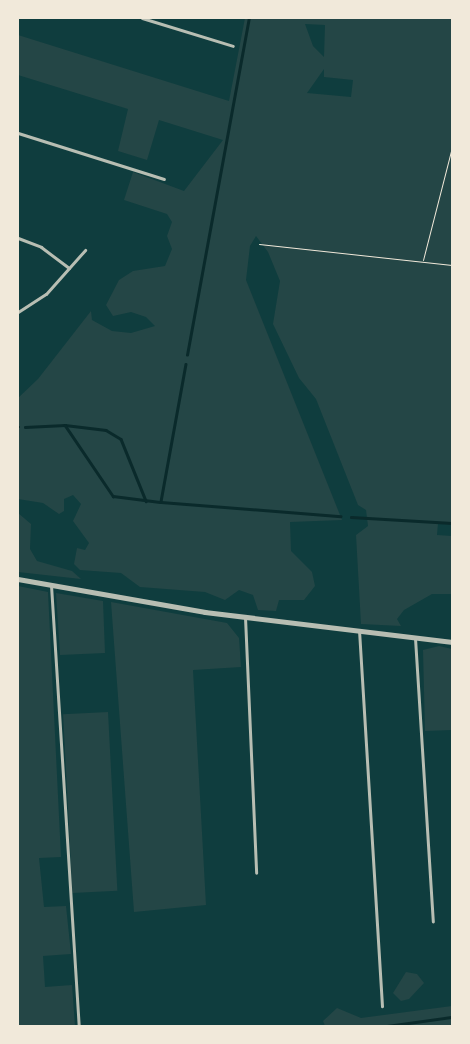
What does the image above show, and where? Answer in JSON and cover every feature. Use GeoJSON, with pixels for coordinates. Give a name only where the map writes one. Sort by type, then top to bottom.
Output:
{"type":"FeatureCollection","features":[{"type":"Feature","properties":{"kind":"street"},"geometry":{"type":"LineString","coordinates":[[142,18],[233,46]]}},
{"type":"Feature","properties":{"kind":"street"},"geometry":{"type":"LineString","coordinates":[[18,133],[164,179]]}},
{"type":"Feature","properties":{"kind":"street"},"geometry":{"type":"LineString","coordinates":[[18,238],[41,247],[69,268]]}},
{"type":"Feature","properties":{"kind":"street"},"geometry":{"type":"LineString","coordinates":[[18,312],[37,302],[85,250]]}},
{"type":"Feature","properties":{"kind":"street"},"geometry":{"type":"LineString","coordinates":[[18,579],[245,617],[452,642]]}},
{"type":"Feature","properties":{"kind":"street"},"geometry":{"type":"LineString","coordinates":[[51,585],[79,1025]]}},
{"type":"Feature","properties":{"kind":"street"},"geometry":{"type":"LineString","coordinates":[[245,617],[256,873]]}},
{"type":"Feature","properties":{"kind":"street"},"geometry":{"type":"LineString","coordinates":[[358,630],[382,1006]]}},
{"type":"Feature","properties":{"kind":"street"},"geometry":{"type":"LineString","coordinates":[[415,637],[433,921]]}},
{"type":"Feature","properties":{"kind":"path"},"geometry":{"type":"LineString","coordinates":[[423,262],[452,147]]}},
{"type":"Feature","properties":{"kind":"path"},"geometry":{"type":"LineString","coordinates":[[259,244],[452,265]]}},
{"type":"Feature","properties":{"kind":"shaded area"},"geometry":{"type":"Polygon","coordinates":[[[245,18],[452,18],[452,522],[438,523],[437,535],[452,536],[452,594],[432,594],[404,610],[397,619],[401,626],[361,624],[356,535],[368,526],[366,510],[358,505],[316,399],[299,378],[273,324],[280,281],[268,252],[256,236],[250,246],[246,280],[342,520],[290,522],[291,551],[312,572],[315,586],[304,600],[279,600],[276,611],[258,610],[253,595],[239,590],[225,600],[205,592],[140,587],[121,573],[80,570],[74,564],[77,548],[85,550],[89,543],[73,521],[81,504],[73,495],[64,499],[64,511],[59,514],[43,503],[18,499],[18,398],[38,379],[91,311],[92,320],[112,331],[131,333],[155,326],[146,317],[131,312],[113,316],[106,305],[119,280],[133,271],[165,266],[172,249],[167,236],[172,222],[167,214],[124,200],[133,172],[184,191],[223,140],[159,120],[147,160],[118,151],[128,109],[18,75],[18,35],[229,101],[245,18]],[[305,24],[313,46],[324,57],[325,25],[305,24]],[[324,69],[307,93],[351,97],[353,80],[324,77],[324,69]]]}},
{"type":"Feature","properties":{"kind":"shaded area"},"geometry":{"type":"Polygon","coordinates":[[[18,513],[31,524],[30,549],[37,561],[72,571],[81,579],[18,572],[18,513]]]}},
{"type":"Feature","properties":{"kind":"shaded area"},"geometry":{"type":"Polygon","coordinates":[[[18,586],[48,592],[61,857],[39,858],[44,907],[66,906],[71,954],[43,956],[45,987],[72,985],[75,1026],[18,1026],[18,586]]]}},
{"type":"Feature","properties":{"kind":"shaded area"},"geometry":{"type":"Polygon","coordinates":[[[56,593],[103,601],[105,653],[60,655],[56,593]]]}},
{"type":"Feature","properties":{"kind":"shaded area"},"geometry":{"type":"Polygon","coordinates":[[[111,602],[227,623],[239,638],[241,667],[193,670],[206,905],[134,912],[111,602]]]}},
{"type":"Feature","properties":{"kind":"shaded area"},"geometry":{"type":"Polygon","coordinates":[[[439,646],[452,649],[452,730],[425,731],[423,650],[439,646]]]}},
{"type":"Feature","properties":{"kind":"shaded area"},"geometry":{"type":"Polygon","coordinates":[[[108,712],[117,891],[72,893],[63,714],[108,712]]]}},
{"type":"Feature","properties":{"kind":"shaded area"},"geometry":{"type":"Polygon","coordinates":[[[406,972],[417,974],[424,983],[409,999],[401,1001],[393,993],[406,972]]]}},
{"type":"Feature","properties":{"kind":"shaded area"},"geometry":{"type":"Polygon","coordinates":[[[452,1006],[452,1026],[325,1026],[323,1021],[337,1008],[361,1018],[452,1006]]]}},
{"type":"Feature","properties":{"kind":"waterway"},"geometry":{"type":"LineString","coordinates":[[187,355],[249,18]]}},
{"type":"Feature","properties":{"kind":"waterway"},"geometry":{"type":"LineString","coordinates":[[186,364],[161,502],[340,516]]}},
{"type":"Feature","properties":{"kind":"waterway"},"geometry":{"type":"LineString","coordinates":[[65,425],[106,430],[121,439],[146,501]]}},
{"type":"Feature","properties":{"kind":"waterway"},"geometry":{"type":"LineString","coordinates":[[25,427],[65,425],[113,496],[160,502]]}},
{"type":"Feature","properties":{"kind":"waterway"},"geometry":{"type":"LineString","coordinates":[[351,517],[452,523]]}},
{"type":"Feature","properties":{"kind":"waterway"},"geometry":{"type":"LineString","coordinates":[[387,1026],[452,1017]]}}]}
